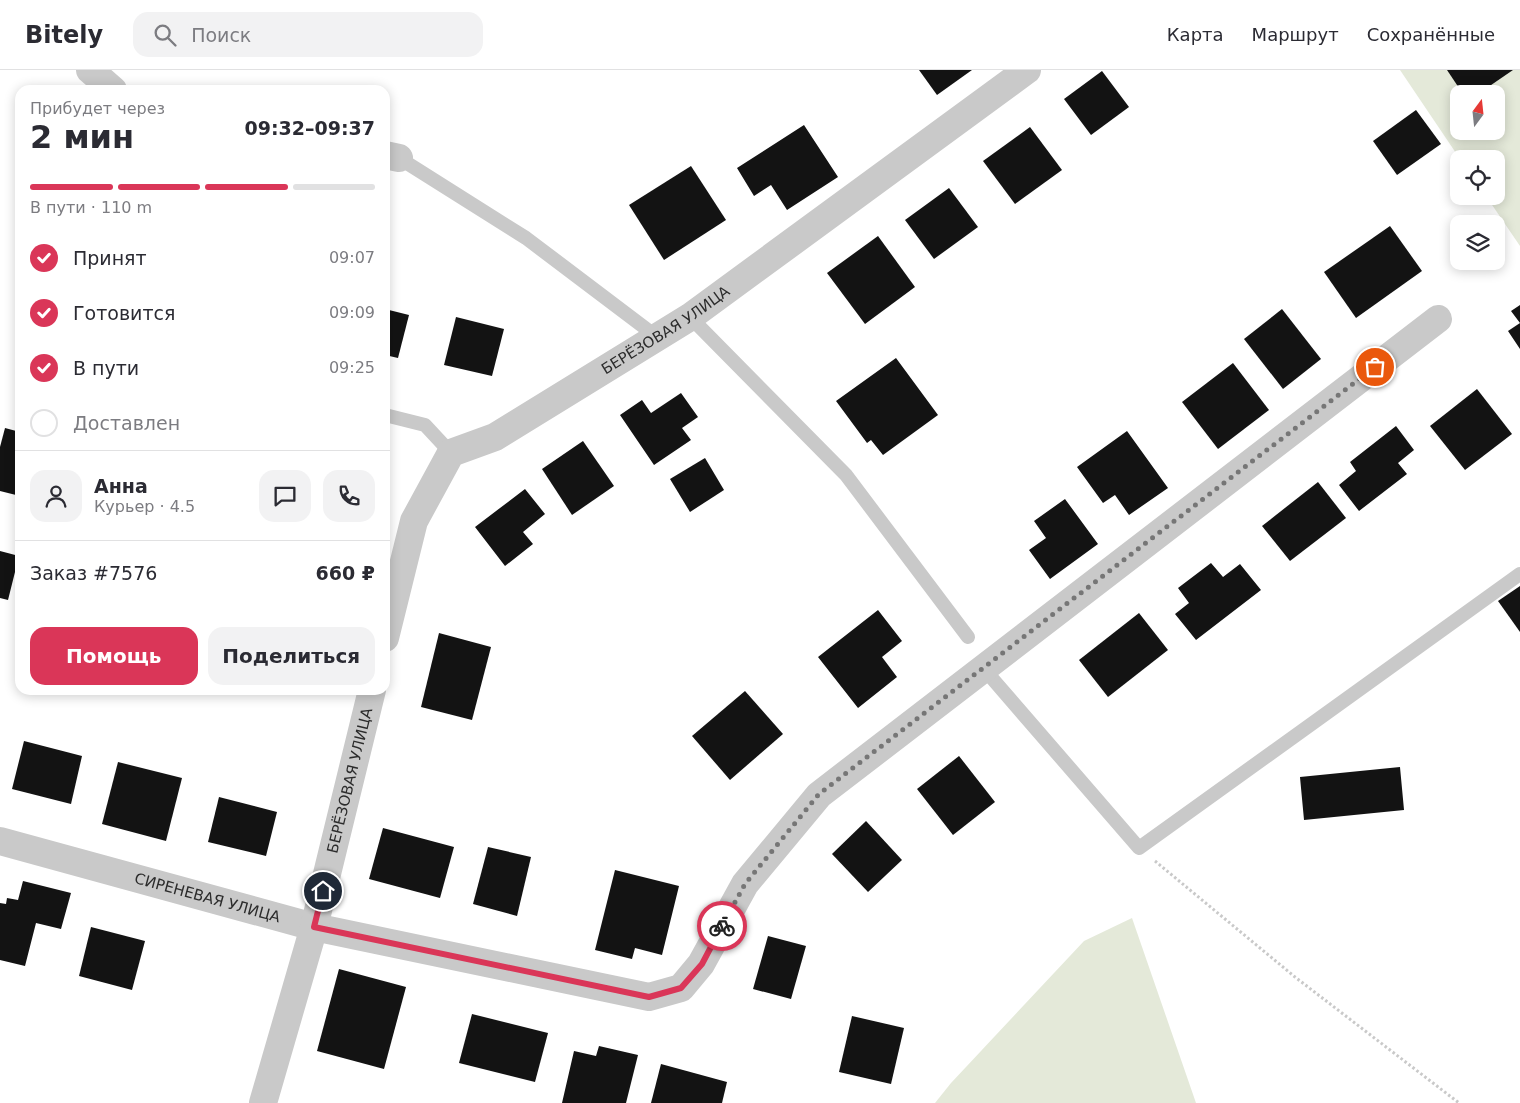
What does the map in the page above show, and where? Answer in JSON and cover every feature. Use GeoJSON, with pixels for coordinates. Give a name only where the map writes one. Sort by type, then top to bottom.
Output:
{"type":"FeatureCollection","features":[{"type":"Feature","properties":{"kind":"street"},"geometry":{"type":"LineString","coordinates":[[90,70],[107,85]]}},
{"type":"Feature","properties":{"kind":"street","name":"БЕРЁЗОВАЯ УЛИЦА"},"geometry":{"type":"LineString","coordinates":[[451,453],[496,437],[690,317],[1027,70]]}},
{"type":"Feature","properties":{"kind":"street","name":"СИРЕНЕВАЯ УЛИЦА"},"geometry":{"type":"LineString","coordinates":[[0,841],[314,927],[649,997],[681,988],[702,964],[745,884],[819,794],[1438,319]]}},
{"type":"Feature","properties":{"kind":"street"},"geometry":{"type":"LineString","coordinates":[[390,618],[414,521],[451,453]]}},
{"type":"Feature","properties":{"kind":"street","name":"БЕРЁЗОВАЯ УЛИЦА"},"geometry":{"type":"LineString","coordinates":[[263,1103],[314,927],[371,695]]}},
{"type":"Feature","properties":{"kind":"lane"},"geometry":{"type":"LineString","coordinates":[[392,156],[526,238],[657,337]]}},
{"type":"Feature","properties":{"kind":"lane"},"geometry":{"type":"LineString","coordinates":[[690,317],[846,475],[968,637]]}},
{"type":"Feature","properties":{"kind":"lane"},"geometry":{"type":"LineString","coordinates":[[390,416],[425,425],[451,453]]}},
{"type":"Feature","properties":{"kind":"lane"},"geometry":{"type":"LineString","coordinates":[[984,669],[1139,848],[1520,574]]}},
{"type":"Feature","properties":{"kind":"path"},"geometry":{"type":"LineString","coordinates":[[1139,848],[1295,977],[1459,1103]]}},
{"type":"Feature","properties":{"kind":"green space"},"geometry":{"type":"Polygon","coordinates":[[[1400,70],[1520,70],[1520,246],[1505,224],[1505,215],[1499,215],[1492,205],[1505,205],[1505,150],[1454,150],[1400,70]]]}},
{"type":"Feature","properties":{"kind":"green space"},"geometry":{"type":"Polygon","coordinates":[[[1132,918],[1196,1103],[935,1103],[951,1083],[1084,941],[1132,918]]]}},
{"type":"Feature","properties":{"kind":"building"},"geometry":{"type":"Polygon","coordinates":[[[919,70],[972,70],[937,95],[919,70]]]}},
{"type":"Feature","properties":{"kind":"building"},"geometry":{"type":"Polygon","coordinates":[[[1447,70],[1513,70],[1491,85],[1457,85],[1447,70]]]}},
{"type":"Feature","properties":{"kind":"building"},"geometry":{"type":"Polygon","coordinates":[[[1102,71],[1129,107],[1091,135],[1064,99],[1102,71]]]}},
{"type":"Feature","properties":{"kind":"building"},"geometry":{"type":"Polygon","coordinates":[[[1416,110],[1441,144],[1397,175],[1373,141],[1416,110]]]}},
{"type":"Feature","properties":{"kind":"building"},"geometry":{"type":"Polygon","coordinates":[[[804,125],[838,177],[787,210],[771,185],[754,196],[737,168],[804,125]]]}},
{"type":"Feature","properties":{"kind":"building"},"geometry":{"type":"Polygon","coordinates":[[[1030,127],[1062,170],[1015,204],[983,161],[1030,127]]]}},
{"type":"Feature","properties":{"kind":"building"},"geometry":{"type":"Polygon","coordinates":[[[691,166],[726,220],[664,260],[629,205],[691,166]]]}},
{"type":"Feature","properties":{"kind":"building"},"geometry":{"type":"Polygon","coordinates":[[[949,188],[978,227],[934,259],[905,220],[949,188]]]}},
{"type":"Feature","properties":{"kind":"building"},"geometry":{"type":"Polygon","coordinates":[[[1390,226],[1422,271],[1356,318],[1324,272],[1390,226]]]}},
{"type":"Feature","properties":{"kind":"building"},"geometry":{"type":"Polygon","coordinates":[[[878,236],[915,287],[865,324],[827,273],[878,236]]]}},
{"type":"Feature","properties":{"kind":"building"},"geometry":{"type":"Polygon","coordinates":[[[1520,305],[1520,323],[1511,311],[1520,305]]]}},
{"type":"Feature","properties":{"kind":"building"},"geometry":{"type":"Polygon","coordinates":[[[1282,309],[1321,359],[1283,389],[1244,339],[1282,309]]]}},
{"type":"Feature","properties":{"kind":"building"},"geometry":{"type":"Polygon","coordinates":[[[390,310],[409,315],[398,358],[390,356],[390,310]]]}},
{"type":"Feature","properties":{"kind":"building"},"geometry":{"type":"Polygon","coordinates":[[[456,317],[504,329],[492,376],[444,365],[456,317]]]}},
{"type":"Feature","properties":{"kind":"building"},"geometry":{"type":"Polygon","coordinates":[[[1520,323],[1520,349],[1508,331],[1520,323]]]}},
{"type":"Feature","properties":{"kind":"building"},"geometry":{"type":"Polygon","coordinates":[[[896,358],[938,415],[883,455],[871,440],[867,443],[836,401],[896,358]]]}},
{"type":"Feature","properties":{"kind":"building"},"geometry":{"type":"Polygon","coordinates":[[[1233,363],[1269,410],[1218,449],[1182,402],[1233,363]]]}},
{"type":"Feature","properties":{"kind":"building"},"geometry":{"type":"Polygon","coordinates":[[[1477,389],[1512,434],[1465,470],[1430,426],[1477,389]]]}},
{"type":"Feature","properties":{"kind":"building"},"geometry":{"type":"Polygon","coordinates":[[[681,393],[698,417],[682,428],[691,440],[654,465],[620,415],[642,400],[651,413],[681,393]]]}},
{"type":"Feature","properties":{"kind":"building"},"geometry":{"type":"Polygon","coordinates":[[[1396,426],[1414,450],[1398,463],[1407,474],[1359,511],[1339,485],[1356,471],[1350,462],[1396,426]]]}},
{"type":"Feature","properties":{"kind":"building"},"geometry":{"type":"Polygon","coordinates":[[[5,428],[15,431],[15,495],[0,491],[0,447],[5,428]]]}},
{"type":"Feature","properties":{"kind":"building"},"geometry":{"type":"Polygon","coordinates":[[[1127,431],[1168,488],[1129,515],[1115,495],[1103,503],[1077,467],[1127,431]]]}},
{"type":"Feature","properties":{"kind":"building"},"geometry":{"type":"Polygon","coordinates":[[[583,441],[614,486],[572,515],[542,469],[583,441]]]}},
{"type":"Feature","properties":{"kind":"building"},"geometry":{"type":"Polygon","coordinates":[[[705,458],[724,490],[690,512],[670,479],[705,458]]]}},
{"type":"Feature","properties":{"kind":"building"},"geometry":{"type":"Polygon","coordinates":[[[1318,482],[1346,518],[1290,561],[1262,526],[1318,482]]]}},
{"type":"Feature","properties":{"kind":"building"},"geometry":{"type":"Polygon","coordinates":[[[525,489],[545,514],[523,532],[533,544],[505,566],[475,527],[525,489]]]}},
{"type":"Feature","properties":{"kind":"building"},"geometry":{"type":"Polygon","coordinates":[[[1065,499],[1098,544],[1050,579],[1029,550],[1046,538],[1034,521],[1065,499]]]}},
{"type":"Feature","properties":{"kind":"building"},"geometry":{"type":"Polygon","coordinates":[[[0,551],[15,555],[15,572],[8,600],[0,598],[0,551]]]}},
{"type":"Feature","properties":{"kind":"building"},"geometry":{"type":"Polygon","coordinates":[[[1211,563],[1223,577],[1240,564],[1261,590],[1196,640],[1175,614],[1189,603],[1178,588],[1211,563]]]}},
{"type":"Feature","properties":{"kind":"building"},"geometry":{"type":"Polygon","coordinates":[[[1520,586],[1520,632],[1498,601],[1520,586]]]}},
{"type":"Feature","properties":{"kind":"building"},"geometry":{"type":"Polygon","coordinates":[[[878,610],[902,641],[882,657],[897,677],[858,708],[818,657],[878,610]]]}},
{"type":"Feature","properties":{"kind":"building"},"geometry":{"type":"Polygon","coordinates":[[[1139,613],[1168,650],[1108,697],[1079,660],[1139,613]]]}},
{"type":"Feature","properties":{"kind":"building"},"geometry":{"type":"Polygon","coordinates":[[[439,633],[491,647],[472,720],[421,707],[439,633]]]}},
{"type":"Feature","properties":{"kind":"building"},"geometry":{"type":"Polygon","coordinates":[[[745,691],[783,734],[730,780],[692,736],[745,691]]]}},
{"type":"Feature","properties":{"kind":"building"},"geometry":{"type":"Polygon","coordinates":[[[24,741],[82,756],[71,804],[12,789],[24,741]]]}},
{"type":"Feature","properties":{"kind":"building"},"geometry":{"type":"Polygon","coordinates":[[[959,756],[995,802],[953,835],[917,789],[959,756]]]}},
{"type":"Feature","properties":{"kind":"building"},"geometry":{"type":"Polygon","coordinates":[[[118,762],[182,778],[166,841],[102,824],[118,762]]]}},
{"type":"Feature","properties":{"kind":"building"},"geometry":{"type":"Polygon","coordinates":[[[1400,767],[1404,810],[1304,820],[1300,777],[1400,767]]]}},
{"type":"Feature","properties":{"kind":"building"},"geometry":{"type":"Polygon","coordinates":[[[219,797],[277,812],[266,856],[208,842],[219,797]]]}},
{"type":"Feature","properties":{"kind":"building"},"geometry":{"type":"Polygon","coordinates":[[[866,821],[902,860],[868,892],[832,854],[866,821]]]}},
{"type":"Feature","properties":{"kind":"building"},"geometry":{"type":"Polygon","coordinates":[[[383,828],[454,847],[440,898],[369,879],[383,828]]]}},
{"type":"Feature","properties":{"kind":"building"},"geometry":{"type":"Polygon","coordinates":[[[488,847],[531,857],[517,916],[473,904],[488,847]]]}},
{"type":"Feature","properties":{"kind":"building"},"geometry":{"type":"Polygon","coordinates":[[[615,870],[679,886],[662,955],[635,948],[632,959],[595,950],[615,870]]]}},
{"type":"Feature","properties":{"kind":"building"},"geometry":{"type":"Polygon","coordinates":[[[23,881],[71,893],[61,929],[36,923],[25,966],[0,960],[0,903],[6,904],[7,898],[18,900],[23,881]]]}},
{"type":"Feature","properties":{"kind":"building"},"geometry":{"type":"Polygon","coordinates":[[[91,927],[145,941],[132,990],[79,976],[91,927]]]}},
{"type":"Feature","properties":{"kind":"building"},"geometry":{"type":"Polygon","coordinates":[[[768,936],[806,946],[791,999],[753,989],[768,936]]]}},
{"type":"Feature","properties":{"kind":"building"},"geometry":{"type":"Polygon","coordinates":[[[339,969],[406,987],[384,1069],[317,1051],[339,969]]]}},
{"type":"Feature","properties":{"kind":"building"},"geometry":{"type":"Polygon","coordinates":[[[472,1014],[548,1033],[535,1082],[459,1063],[472,1014]]]}},
{"type":"Feature","properties":{"kind":"building"},"geometry":{"type":"Polygon","coordinates":[[[852,1016],[904,1028],[891,1084],[839,1072],[852,1016]]]}},
{"type":"Feature","properties":{"kind":"building"},"geometry":{"type":"Polygon","coordinates":[[[599,1046],[638,1055],[626,1103],[562,1103],[574,1051],[596,1056],[599,1046]]]}},
{"type":"Feature","properties":{"kind":"building"},"geometry":{"type":"Polygon","coordinates":[[[661,1064],[727,1082],[722,1103],[651,1103],[661,1064]]]}},
{"type":"Feature","properties":{"kind":"way so far"},"geometry":{"type":"LineString","coordinates":[[722,926],[745,884],[819,794],[1375,367]]}},
{"type":"Feature","properties":{"kind":"route"},"geometry":{"type":"LineString","coordinates":[[323,891],[314,927],[649,997],[681,988],[702,964],[722,926]]}}]}
